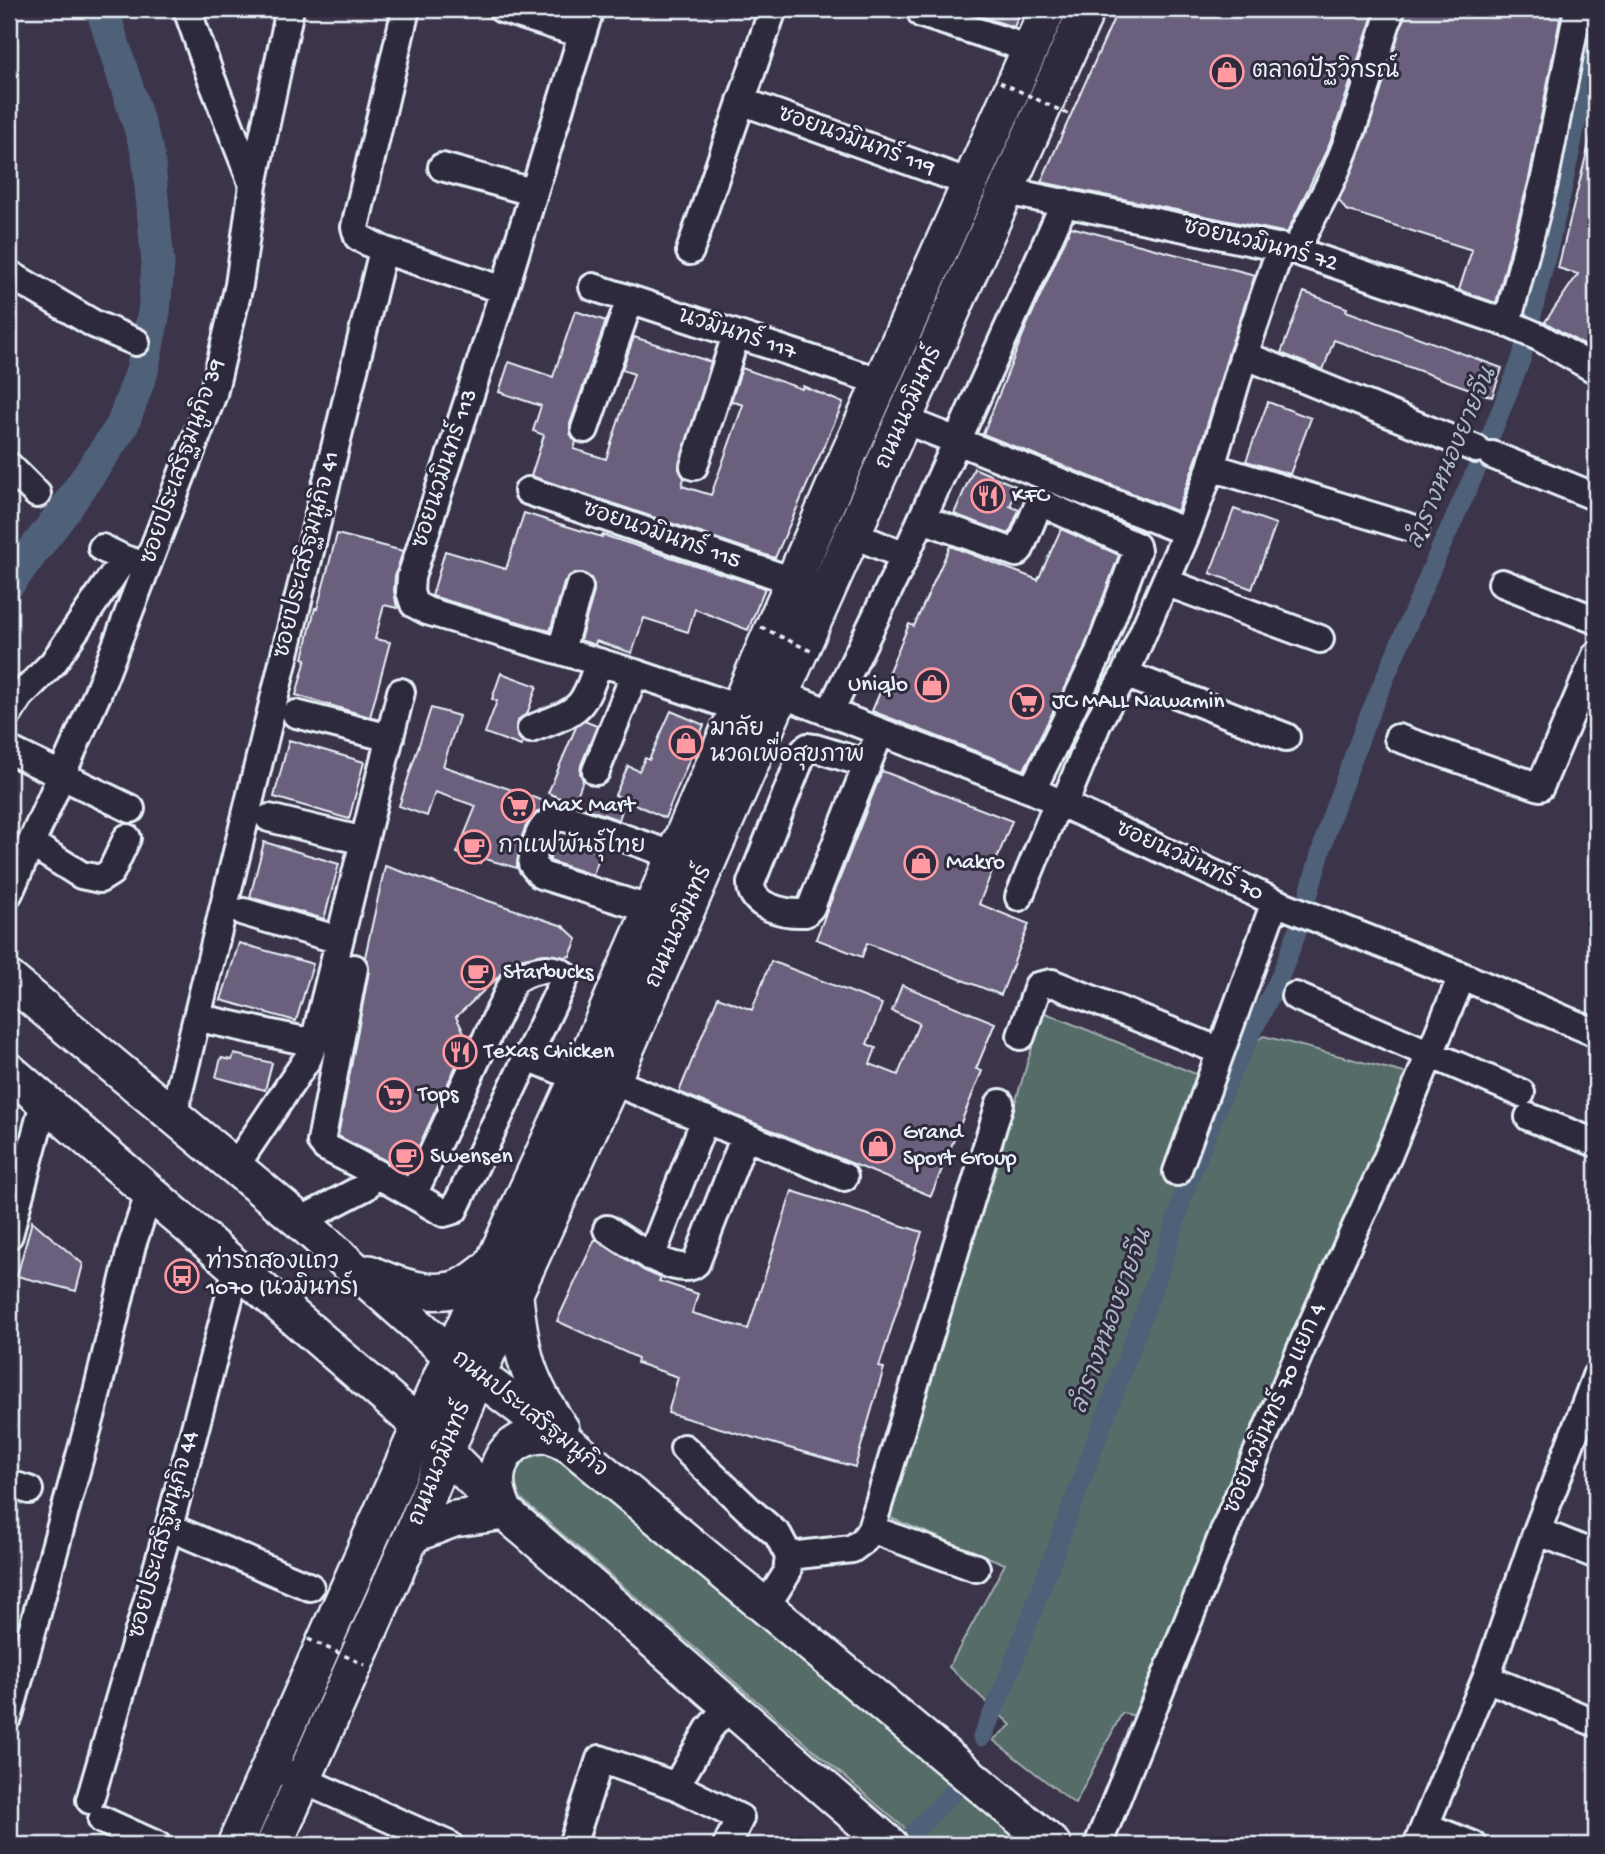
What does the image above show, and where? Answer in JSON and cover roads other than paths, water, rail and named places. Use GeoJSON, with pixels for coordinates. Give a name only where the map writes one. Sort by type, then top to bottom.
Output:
{"type":"FeatureCollection","features":[{"type":"Feature","properties":{"kind":"main road","name":"ถนนนวมินทร์"},"geometry":{"type":"LineString","coordinates":[[235,1845],[421,1426],[515,1296],[652,910],[793,581],[1048,9]]}},
{"type":"Feature","properties":{"kind":"main road","name":"ถนนนวมินทร์"},"geometry":{"type":"LineString","coordinates":[[274,1845],[412,1535],[446,1452],[464,1365],[494,1264],[781,694],[1087,9]]}},
{"type":"Feature","properties":{"kind":"main road","name":"ถนนประเสริฐมนูกิจ"},"geometry":{"type":"LineString","coordinates":[[9,979],[300,1222],[464,1365],[574,1448],[1054,1845]]}},
{"type":"Feature","properties":{"kind":"main road"},"geometry":{"type":"LineString","coordinates":[[9,1072],[421,1426],[505,1512],[890,1845]]}},
{"type":"Feature","properties":{"kind":"main road"},"geometry":{"type":"LineString","coordinates":[[347,1263],[411,1289],[439,1291],[464,1286],[494,1264]]}},
{"type":"Feature","properties":{"kind":"main road"},"geometry":{"type":"LineString","coordinates":[[515,1296],[520,1338],[530,1377],[541,1401],[574,1448]]}},
{"type":"Feature","properties":{"kind":"main road"},"geometry":{"type":"LineString","coordinates":[[505,1512],[498,1493],[497,1473],[505,1451],[526,1437],[550,1435],[574,1448]]}},
{"type":"Feature","properties":{"kind":"main road"},"geometry":{"type":"LineString","coordinates":[[412,1535],[454,1519],[505,1512]]}},
{"type":"Feature","properties":{"kind":"street"},"geometry":{"type":"LineString","coordinates":[[187,9],[253,185]]}},
{"type":"Feature","properties":{"kind":"street","name":"ซอยประเสริฐมนูกิจ 39"},"geometry":{"type":"LineString","coordinates":[[9,894],[61,776],[124,558],[213,394],[239,285],[253,185],[290,9]]}},
{"type":"Feature","properties":{"kind":"street"},"geometry":{"type":"LineString","coordinates":[[405,9],[355,227],[358,237],[383,250],[504,290]]}},
{"type":"Feature","properties":{"kind":"street"},"geometry":{"type":"LineString","coordinates":[[502,9],[582,34]]}},
{"type":"Feature","properties":{"kind":"street","name":"ซอยนวมินทร์ 113"},"geometry":{"type":"LineString","coordinates":[[590,9],[504,290],[411,576],[410,592],[414,604],[427,611],[635,673],[738,708]]}},
{"type":"Feature","properties":{"kind":"street"},"geometry":{"type":"LineString","coordinates":[[690,251],[773,9]]}},
{"type":"Feature","properties":{"kind":"street"},"geometry":{"type":"LineString","coordinates":[[1019,897],[1098,722],[1125,674],[1186,532],[1211,467],[1244,355],[1289,249],[1305,229],[1324,197],[1352,131],[1391,9]]}},
{"type":"Feature","properties":{"kind":"street"},"geometry":{"type":"LineString","coordinates":[[1522,330],[1544,183],[1578,9]]}},
{"type":"Feature","properties":{"kind":"street"},"geometry":{"type":"LineString","coordinates":[[922,14],[1030,49]]}},
{"type":"Feature","properties":{"kind":"street","name":"ซอยนวมินทร์ 119"},"geometry":{"type":"LineString","coordinates":[[741,101],[970,183]]}},
{"type":"Feature","properties":{"kind":"street"},"geometry":{"type":"LineString","coordinates":[[442,167],[532,192]]}},
{"type":"Feature","properties":{"kind":"street","name":"ซอยนวมินทร์ 72"},"geometry":{"type":"LineString","coordinates":[[1006,191],[1289,249],[1522,330],[1596,370]]}},
{"type":"Feature","properties":{"kind":"street"},"geometry":{"type":"LineString","coordinates":[[830,712],[923,519],[1065,202]]}},
{"type":"Feature","properties":{"kind":"street","name":"ซอยประเสริฐมนูกิจ 41"},"geometry":{"type":"LineString","coordinates":[[173,1116],[383,250]]}},
{"type":"Feature","properties":{"kind":"street"},"geometry":{"type":"LineString","coordinates":[[9,274],[94,324],[136,342]]}},
{"type":"Feature","properties":{"kind":"street","name":"นวมินทร์ 117"},"geometry":{"type":"LineString","coordinates":[[593,287],[881,382]]}},
{"type":"Feature","properties":{"kind":"street"},"geometry":{"type":"LineString","coordinates":[[585,429],[631,299]]}},
{"type":"Feature","properties":{"kind":"street"},"geometry":{"type":"LineString","coordinates":[[694,466],[736,335]]}},
{"type":"Feature","properties":{"kind":"street"},"geometry":{"type":"LineString","coordinates":[[1244,355],[1596,497]]}},
{"type":"Feature","properties":{"kind":"street"},"geometry":{"type":"LineString","coordinates":[[904,420],[1186,532]]}},
{"type":"Feature","properties":{"kind":"street"},"geometry":{"type":"LineString","coordinates":[[9,466],[37,494]]}},
{"type":"Feature","properties":{"kind":"street"},"geometry":{"type":"LineString","coordinates":[[1211,467],[1415,529]]}},
{"type":"Feature","properties":{"kind":"street","name":"ซอยนวมินทร์ 115"},"geometry":{"type":"LineString","coordinates":[[528,491],[793,581]]}},
{"type":"Feature","properties":{"kind":"street"},"geometry":{"type":"LineString","coordinates":[[923,519],[1016,553],[1037,509],[1044,504],[1136,546],[1137,551],[1119,604],[1097,657],[1032,790]]}},
{"type":"Feature","properties":{"kind":"street"},"geometry":{"type":"LineString","coordinates":[[854,535],[905,556]]}},
{"type":"Feature","properties":{"kind":"street"},"geometry":{"type":"LineString","coordinates":[[9,713],[20,696],[53,663],[124,558]]}},
{"type":"Feature","properties":{"kind":"street"},"geometry":{"type":"LineString","coordinates":[[1165,582],[1320,639]]}},
{"type":"Feature","properties":{"kind":"street"},"geometry":{"type":"LineString","coordinates":[[1502,583],[1596,620]]}},
{"type":"Feature","properties":{"kind":"street"},"geometry":{"type":"LineString","coordinates":[[561,650],[579,588]]}},
{"type":"Feature","properties":{"kind":"street"},"geometry":{"type":"LineString","coordinates":[[1398,738],[1540,787],[1596,655]]}},
{"type":"Feature","properties":{"kind":"street"},"geometry":{"type":"LineString","coordinates":[[531,729],[580,706],[587,698],[599,662]]}},
{"type":"Feature","properties":{"kind":"street"},"geometry":{"type":"LineString","coordinates":[[596,771],[635,673]]}},
{"type":"Feature","properties":{"kind":"street"},"geometry":{"type":"LineString","coordinates":[[1125,674],[1286,737]]}},
{"type":"Feature","properties":{"kind":"street"},"geometry":{"type":"LineString","coordinates":[[234,1168],[308,1058],[314,1043],[401,692]]}},
{"type":"Feature","properties":{"kind":"street","name":"ซอยนวมินทร์ 70"},"geometry":{"type":"LineString","coordinates":[[781,694],[1032,790],[1275,902],[1462,976],[1596,1033]]}},
{"type":"Feature","properties":{"kind":"street"},"geometry":{"type":"LineString","coordinates":[[296,715],[390,738]]}},
{"type":"Feature","properties":{"kind":"street"},"geometry":{"type":"LineString","coordinates":[[867,764],[815,748],[808,747],[803,752],[751,883],[750,893],[757,902],[796,913],[805,913],[811,907],[880,732]]}},
{"type":"Feature","properties":{"kind":"street"},"geometry":{"type":"LineString","coordinates":[[9,750],[131,809]]}},
{"type":"Feature","properties":{"kind":"street"},"geometry":{"type":"LineString","coordinates":[[652,910],[541,876],[532,864],[537,840],[544,826],[552,818],[563,817],[676,856]]}},
{"type":"Feature","properties":{"kind":"street"},"geometry":{"type":"LineString","coordinates":[[269,818],[364,841]]}},
{"type":"Feature","properties":{"kind":"street"},"geometry":{"type":"LineString","coordinates":[[32,844],[81,876],[100,879],[111,872],[127,838]]}},
{"type":"Feature","properties":{"kind":"street"},"geometry":{"type":"LineString","coordinates":[[1178,1172],[1275,902]]}},
{"type":"Feature","properties":{"kind":"street"},"geometry":{"type":"LineString","coordinates":[[244,912],[339,940]]}},
{"type":"Feature","properties":{"kind":"street"},"geometry":{"type":"LineString","coordinates":[[354,968],[321,1142],[325,1147],[375,1172],[413,1195],[443,1213],[454,1210],[566,976],[561,971],[531,972],[513,982],[413,1195]]}},
{"type":"Feature","properties":{"kind":"street","name":"ซอยนวมินทร์ 70 แยก 4"},"geometry":{"type":"LineString","coordinates":[[1098,1845],[1227,1524],[1307,1335],[1388,1156],[1462,976]]}},
{"type":"Feature","properties":{"kind":"street"},"geometry":{"type":"LineString","coordinates":[[1021,1036],[1038,986],[1052,984],[1220,1051]]}},
{"type":"Feature","properties":{"kind":"street"},"geometry":{"type":"LineString","coordinates":[[1295,996],[1429,1053],[1596,1143]]}},
{"type":"Feature","properties":{"kind":"street"},"geometry":{"type":"LineString","coordinates":[[213,1021],[314,1043]]}},
{"type":"Feature","properties":{"kind":"street"},"geometry":{"type":"LineString","coordinates":[[530,1049],[844,1177]]}},
{"type":"Feature","properties":{"kind":"street"},"geometry":{"type":"LineString","coordinates":[[9,1236],[44,1103]]}},
{"type":"Feature","properties":{"kind":"street"},"geometry":{"type":"LineString","coordinates":[[789,1556],[852,1549],[864,1540],[871,1529],[1000,1103]]}},
{"type":"Feature","properties":{"kind":"street"},"geometry":{"type":"LineString","coordinates":[[651,1257],[705,1119]]}},
{"type":"Feature","properties":{"kind":"street"},"geometry":{"type":"LineString","coordinates":[[607,1229],[651,1257],[685,1269],[692,1268],[745,1136]]}},
{"type":"Feature","properties":{"kind":"street"},"geometry":{"type":"LineString","coordinates":[[300,1222],[365,1187],[375,1172]]}},
{"type":"Feature","properties":{"kind":"street"},"geometry":{"type":"LineString","coordinates":[[9,1715],[93,1409],[132,1245],[149,1194]]}},
{"type":"Feature","properties":{"kind":"street","name":"ซอยประเสริฐมนูกิจ 44"},"geometry":{"type":"LineString","coordinates":[[157,1845],[96,1810],[237,1268]]}},
{"type":"Feature","properties":{"kind":"street"},"geometry":{"type":"LineString","coordinates":[[1473,1845],[1421,1835],[1486,1678],[1537,1531],[1595,1384]]}},
{"type":"Feature","properties":{"kind":"street"},"geometry":{"type":"LineString","coordinates":[[684,1448],[778,1535],[789,1556],[787,1573],[766,1606]]}},
{"type":"Feature","properties":{"kind":"street"},"geometry":{"type":"LineString","coordinates":[[169,1527],[310,1587]]}},
{"type":"Feature","properties":{"kind":"street"},"geometry":{"type":"LineString","coordinates":[[871,1529],[976,1568]]}},
{"type":"Feature","properties":{"kind":"street"},"geometry":{"type":"LineString","coordinates":[[1537,1531],[1596,1555]]}},
{"type":"Feature","properties":{"kind":"street"},"geometry":{"type":"LineString","coordinates":[[1486,1678],[1596,1723]]}},
{"type":"Feature","properties":{"kind":"street"},"geometry":{"type":"LineString","coordinates":[[676,1786],[709,1729],[729,1707]]}},
{"type":"Feature","properties":{"kind":"street"},"geometry":{"type":"LineString","coordinates":[[572,1845],[600,1759],[676,1786],[740,1818],[727,1845]]}},
{"type":"Feature","properties":{"kind":"street"},"geometry":{"type":"LineString","coordinates":[[270,1766],[449,1845]]}},
{"type":"Feature","properties":{"kind":"waterway"},"geometry":{"type":"LineString","coordinates":[[9,583],[66,508],[122,426],[142,371],[154,312],[158,264],[148,153],[102,9]]}},
{"type":"Feature","properties":{"kind":"waterway","name":"ลำรางหนองยายจีน"},"geometry":{"type":"LineString","coordinates":[[1309,893],[1330,820],[1365,725],[1483,455],[1521,360],[1560,200],[1596,30]]}},
{"type":"Feature","properties":{"kind":"waterway","name":"ลำรางหนองยายจีน"},"geometry":{"type":"LineString","coordinates":[[982,1737],[1007,1680],[1160,1270],[1189,1179],[1232,1072],[1280,977],[1299,927]]}},
{"type":"Feature","properties":{"kind":"waterway","name":"ลำรางหนองยายจีน"},"geometry":{"type":"LineString","coordinates":[[914,1832],[961,1784]]}},
{"type":"Feature","properties":{"kind":"place","name":"ตลาดปัฐวิกรณ์"},"geometry":{"type":"Point","coordinates":[1227,72]}},
{"type":"Feature","properties":{"kind":"place","name":"KFC"},"geometry":{"type":"Point","coordinates":[988,496]}},
{"type":"Feature","properties":{"kind":"place","name":"Uniqlo"},"geometry":{"type":"Point","coordinates":[932,685]}},
{"type":"Feature","properties":{"kind":"place","name":"JC MALL Nawamin"},"geometry":{"type":"Point","coordinates":[1027,702]}},
{"type":"Feature","properties":{"kind":"place","name":"มาลัย นวดเพื่อสุขภาพ"},"geometry":{"type":"Point","coordinates":[686,743]}},
{"type":"Feature","properties":{"kind":"place","name":"Max Mart"},"geometry":{"type":"Point","coordinates":[518,806]}},
{"type":"Feature","properties":{"kind":"place","name":"กาแฟพันธุ์ไทย"},"geometry":{"type":"Point","coordinates":[474,847]}},
{"type":"Feature","properties":{"kind":"place","name":"Makro"},"geometry":{"type":"Point","coordinates":[921,863]}},
{"type":"Feature","properties":{"kind":"place","name":"Starbucks"},"geometry":{"type":"Point","coordinates":[478,973]}},
{"type":"Feature","properties":{"kind":"place","name":"Texas Chicken"},"geometry":{"type":"Point","coordinates":[460,1052]}},
{"type":"Feature","properties":{"kind":"place","name":"Tops"},"geometry":{"type":"Point","coordinates":[394,1095]}},
{"type":"Feature","properties":{"kind":"place","name":"Grand Sport Group"},"geometry":{"type":"Point","coordinates":[878,1146]}},
{"type":"Feature","properties":{"kind":"place","name":"Swensen"},"geometry":{"type":"Point","coordinates":[406,1157]}},
{"type":"Feature","properties":{"kind":"place","name":"ท่ารถสองแถว 1070 (นวมินทร์)"},"geometry":{"type":"Point","coordinates":[182,1276]}}]}
